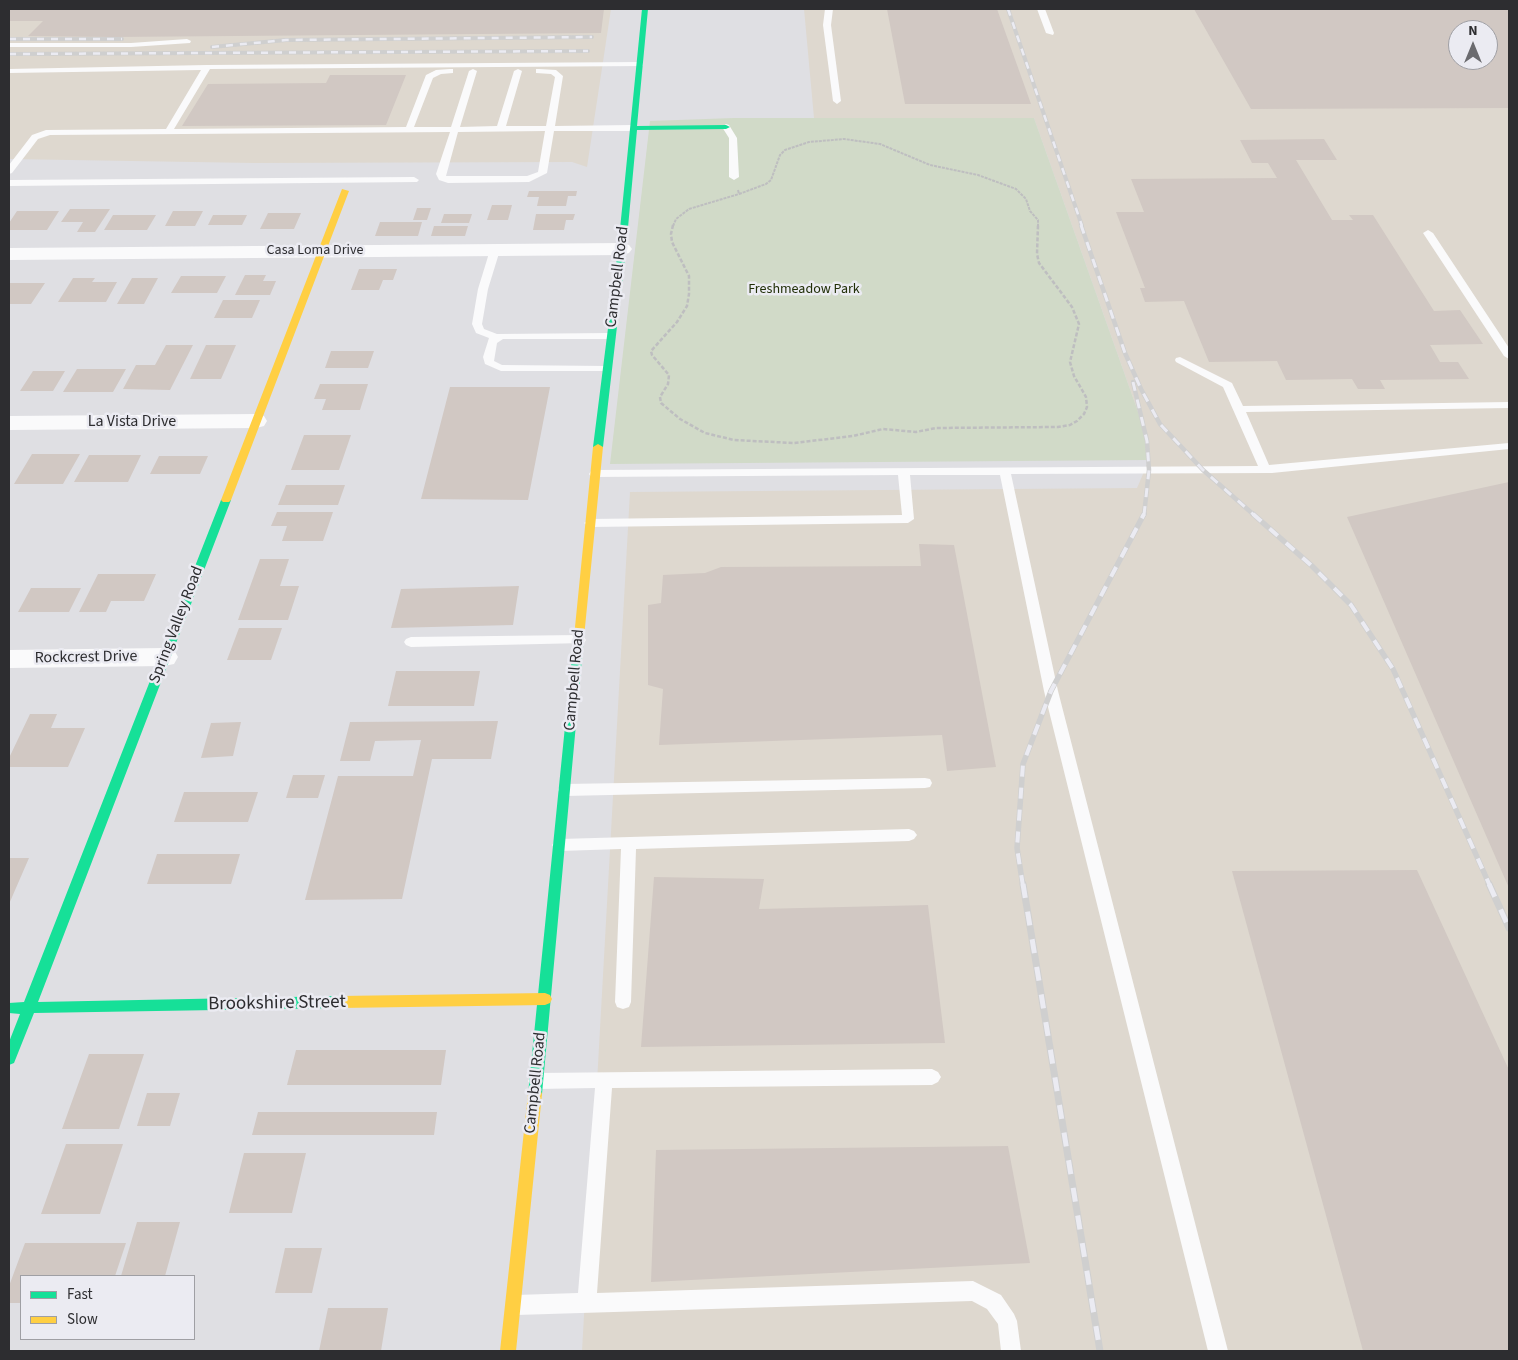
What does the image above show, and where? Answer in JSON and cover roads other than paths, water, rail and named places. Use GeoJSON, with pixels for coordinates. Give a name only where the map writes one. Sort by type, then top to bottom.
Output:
{"type":"FeatureCollection","features":[{"type":"Feature","properties":{"kind":"street","name":"Campbell Road"},"geometry":{"type":"LineString","coordinates":[[508,1351],[545,999],[595,474],[622,249],[645,9]]}},
{"type":"Feature","properties":{"kind":"street"},"geometry":{"type":"LineString","coordinates":[[633,128],[726,127]]}},
{"type":"Feature","properties":{"kind":"street","name":"Spring Valley Road"},"geometry":{"type":"LineString","coordinates":[[9,1059],[345,191]]}},
{"type":"Feature","properties":{"kind":"street","name":"Casa Loma Drive"},"geometry":{"type":"LineString","coordinates":[[9,254],[622,249]]}},
{"type":"Feature","properties":{"kind":"street","name":"La Vista Drive"},"geometry":{"type":"LineString","coordinates":[[9,423],[256,421]]}},
{"type":"Feature","properties":{"kind":"street","name":"Rockcrest Drive"},"geometry":{"type":"LineString","coordinates":[[9,659],[164,658]]}},
{"type":"Feature","properties":{"kind":"street","name":"Brookshire Street"},"geometry":{"type":"LineString","coordinates":[[9,1008],[545,999]]}},
{"type":"Feature","properties":{"kind":"lane"},"geometry":{"type":"LineString","coordinates":[[829,9],[827,25],[837,101]]}},
{"type":"Feature","properties":{"kind":"lane"},"geometry":{"type":"LineString","coordinates":[[1041,9],[1050,33]]}},
{"type":"Feature","properties":{"kind":"lane"},"geometry":{"type":"LineString","coordinates":[[9,45],[131,45],[187,40]]}},
{"type":"Feature","properties":{"kind":"lane"},"geometry":{"type":"LineString","coordinates":[[9,71],[207,67],[640,64]]}},
{"type":"Feature","properties":{"kind":"lane"},"geometry":{"type":"LineString","coordinates":[[168,132],[207,67]]}},
{"type":"Feature","properties":{"kind":"lane"},"geometry":{"type":"LineString","coordinates":[[409,130],[430,77],[434,74],[439,72],[474,71],[549,72],[559,76],[548,130],[542,173],[538,176],[523,179],[460,181],[442,178],[441,174],[454,130],[474,71]]}},
{"type":"Feature","properties":{"kind":"lane"},"geometry":{"type":"LineString","coordinates":[[501,130],[518,71]]}},
{"type":"Feature","properties":{"kind":"lane"},"geometry":{"type":"LineString","coordinates":[[726,127],[733,138],[734,177]]}},
{"type":"Feature","properties":{"kind":"lane"},"geometry":{"type":"LineString","coordinates":[[9,171],[35,137],[49,132],[633,128]]}},
{"type":"Feature","properties":{"kind":"lane"},"geometry":{"type":"LineString","coordinates":[[9,183],[414,180]]}},
{"type":"Feature","properties":{"kind":"lane"},"geometry":{"type":"LineString","coordinates":[[1428,234],[1509,356]]}},
{"type":"Feature","properties":{"kind":"lane"},"geometry":{"type":"LineString","coordinates":[[495,250],[483,289],[477,324],[480,331],[497,338],[611,336]]}},
{"type":"Feature","properties":{"kind":"lane"},"geometry":{"type":"LineString","coordinates":[[497,338],[492,341],[488,357],[489,362],[493,366],[501,368],[607,369]]}},
{"type":"Feature","properties":{"kind":"lane"},"geometry":{"type":"LineString","coordinates":[[1180,360],[1228,385],[1264,469]]}},
{"type":"Feature","properties":{"kind":"lane"},"geometry":{"type":"LineString","coordinates":[[1239,409],[1509,405]]}},
{"type":"Feature","properties":{"kind":"lane"},"geometry":{"type":"LineString","coordinates":[[595,474],[1264,469],[1509,446]]}},
{"type":"Feature","properties":{"kind":"lane"},"geometry":{"type":"LineString","coordinates":[[590,523],[908,519],[904,472]]}},
{"type":"Feature","properties":{"kind":"lane"},"geometry":{"type":"LineString","coordinates":[[1004,472],[1051,691],[1218,1351]]}},
{"type":"Feature","properties":{"kind":"lane"},"geometry":{"type":"LineString","coordinates":[[411,642],[579,640]]}},
{"type":"Feature","properties":{"kind":"lane"},"geometry":{"type":"LineString","coordinates":[[565,790],[925,784]]}},
{"type":"Feature","properties":{"kind":"lane"},"geometry":{"type":"LineString","coordinates":[[560,845],[909,835]]}},
{"type":"Feature","properties":{"kind":"lane"},"geometry":{"type":"LineString","coordinates":[[624,1002],[629,843]]}},
{"type":"Feature","properties":{"kind":"lane"},"geometry":{"type":"LineString","coordinates":[[536,1081],[932,1077]]}},
{"type":"Feature","properties":{"kind":"lane"},"geometry":{"type":"LineString","coordinates":[[587,1303],[604,1080]]}},
{"type":"Feature","properties":{"kind":"lane"},"geometry":{"type":"LineString","coordinates":[[512,1305],[972,1291],[994,1302],[1007,1321],[1010,1351]]}},
{"type":"Feature","properties":{"kind":"railway"},"geometry":{"type":"LineString","coordinates":[[1008,9],[1082,226]]}},
{"type":"Feature","properties":{"kind":"railway"},"geometry":{"type":"LineString","coordinates":[[212,47],[286,40],[592,37]]}},
{"type":"Feature","properties":{"kind":"railway"},"geometry":{"type":"LineString","coordinates":[[9,39],[122,39]]}},
{"type":"Feature","properties":{"kind":"railway"},"geometry":{"type":"LineString","coordinates":[[9,54],[588,51]]}},
{"type":"Feature","properties":{"kind":"railway"},"geometry":{"type":"LineString","coordinates":[[1081,225],[1125,353],[1141,389],[1160,424],[1203,470],[1254,515]]}},
{"type":"Feature","properties":{"kind":"railway"},"geometry":{"type":"LineString","coordinates":[[1133,382],[1147,441],[1149,470],[1144,515]]}},
{"type":"Feature","properties":{"kind":"railway"},"geometry":{"type":"LineString","coordinates":[[1023,886],[1017,848],[1023,764],[1051,691],[1144,514]]}},
{"type":"Feature","properties":{"kind":"railway"},"geometry":{"type":"LineString","coordinates":[[1253,514],[1312,566],[1351,605],[1393,669],[1490,886]]}},
{"type":"Feature","properties":{"kind":"railway"},"geometry":{"type":"LineString","coordinates":[[1023,884],[1100,1351]]}},
{"type":"Feature","properties":{"kind":"railway"},"geometry":{"type":"LineString","coordinates":[[1489,884],[1509,928]]}},
{"type":"Feature","properties":{"kind":"park label","name":"Freshmeadow Park"},"geometry":{"type":"Point","coordinates":[804,290]}}]}
